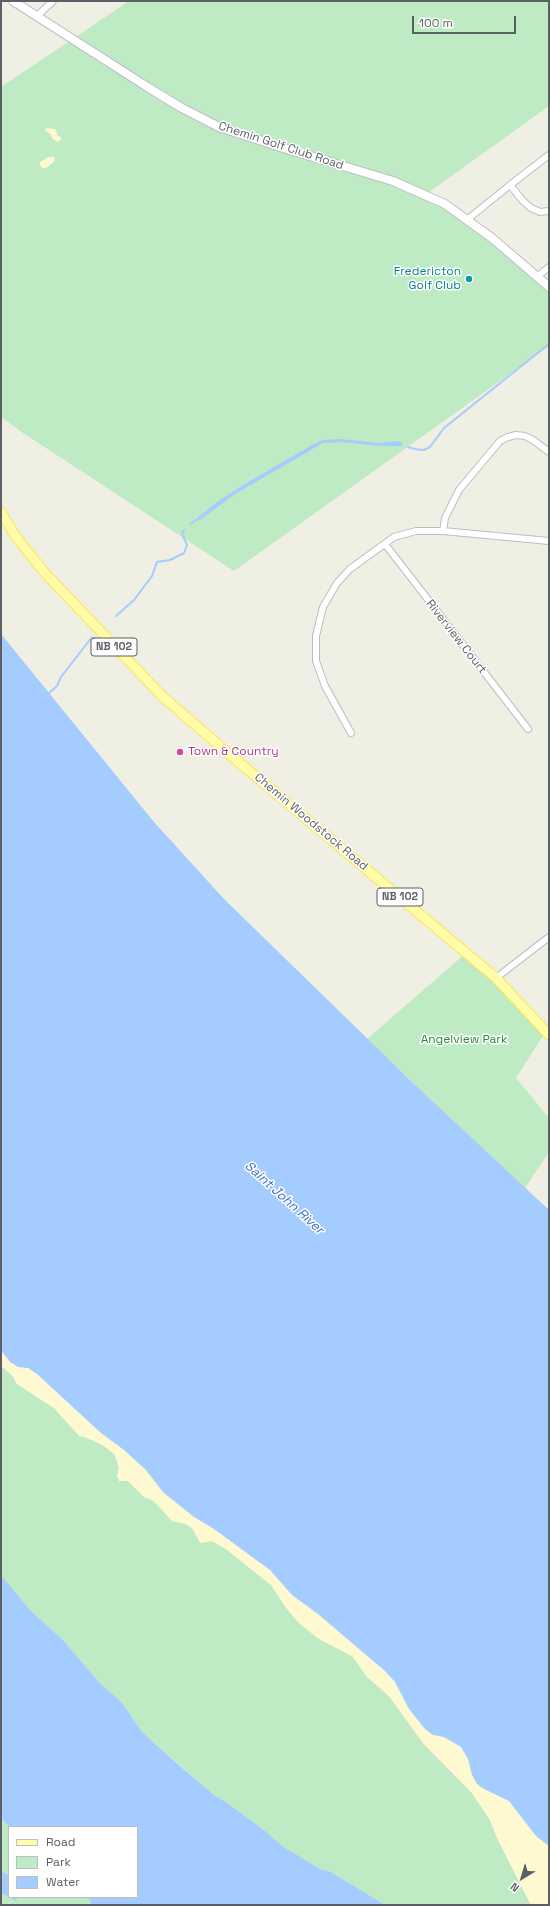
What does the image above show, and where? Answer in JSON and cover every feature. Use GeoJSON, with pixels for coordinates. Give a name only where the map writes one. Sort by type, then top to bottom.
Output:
{"type":"FeatureCollection","features":[{"type":"Feature","properties":{"kind":"main road","name":"Chemin Woodstock Road"},"geometry":{"type":"LineString","coordinates":[[1,512],[16,536],[45,573],[162,696],[496,978],[549,1035]]}},
{"type":"Feature","properties":{"kind":"street","name":"Chemin Golf Club Road"},"geometry":{"type":"LineString","coordinates":[[13,1],[154,91],[182,108],[219,127],[393,181],[445,204],[468,219],[549,287]]}},
{"type":"Feature","properties":{"kind":"street"},"geometry":{"type":"LineString","coordinates":[[37,16],[52,1]]}},
{"type":"Feature","properties":{"kind":"street"},"geometry":{"type":"LineString","coordinates":[[468,219],[549,155]]}},
{"type":"Feature","properties":{"kind":"street"},"geometry":{"type":"LineString","coordinates":[[510,185],[531,208],[540,212],[549,211]]}},
{"type":"Feature","properties":{"kind":"street"},"geometry":{"type":"LineString","coordinates":[[537,276],[549,267]]}},
{"type":"Feature","properties":{"kind":"street"},"geometry":{"type":"LineString","coordinates":[[443,531],[445,518],[459,490],[500,442],[508,437],[516,435],[525,436],[538,443],[549,452]]}},
{"type":"Feature","properties":{"kind":"street"},"geometry":{"type":"LineString","coordinates":[[351,733],[325,686],[316,661],[316,636],[323,607],[337,583],[350,569],[394,537],[416,531],[443,531],[549,541]]}},
{"type":"Feature","properties":{"kind":"street","name":"Riverview Court"},"geometry":{"type":"LineString","coordinates":[[384,544],[528,729]]}},
{"type":"Feature","properties":{"kind":"street"},"geometry":{"type":"LineString","coordinates":[[496,978],[549,937]]}},
{"type":"Feature","properties":{"kind":"green space","name":"Fredericton Golf Club"},"geometry":{"type":"Polygon","coordinates":[[[129,1],[549,1],[549,106],[425,195],[445,204],[549,287],[549,346],[234,571],[23,433],[1,417],[1,87],[129,1]]]}},
{"type":"Feature","properties":{"kind":"green space","name":"Angelview Park"},"geometry":{"type":"Polygon","coordinates":[[[466,953],[546,1031],[516,1078],[549,1118],[549,1152],[525,1188],[367,1039],[466,953]]]}},
{"type":"Feature","properties":{"kind":"green space"},"geometry":{"type":"Polygon","coordinates":[[[1,1366],[12,1375],[17,1384],[54,1408],[80,1436],[103,1445],[115,1455],[119,1468],[117,1476],[128,1481],[144,1497],[154,1501],[172,1521],[186,1524],[193,1529],[195,1534],[204,1543],[208,1540],[212,1541],[226,1549],[271,1585],[287,1609],[299,1623],[319,1639],[352,1656],[365,1674],[389,1696],[423,1743],[472,1793],[490,1820],[497,1838],[531,1905],[385,1905],[331,1872],[320,1869],[294,1854],[273,1840],[264,1830],[214,1795],[142,1732],[123,1704],[98,1681],[63,1640],[31,1611],[1,1575],[1,1366]]]}},
{"type":"Feature","properties":{"kind":"green space"},"geometry":{"type":"Polygon","coordinates":[[[1,1818],[8,1826],[8,1874],[1,1871],[1,1818]]]}},
{"type":"Feature","properties":{"kind":"green space"},"geometry":{"type":"Polygon","coordinates":[[[1,1893],[16,1901],[18,1898],[88,1898],[92,1905],[1,1905],[1,1893]]]}},
{"type":"Feature","properties":{"kind":"sand"},"geometry":{"type":"Polygon","coordinates":[[[46,128],[56,129],[57,135],[61,137],[61,140],[57,142],[52,138],[45,130],[46,128]]]}},
{"type":"Feature","properties":{"kind":"sand"},"geometry":{"type":"Polygon","coordinates":[[[48,157],[54,157],[55,161],[46,168],[42,168],[39,163],[48,157]]]}},
{"type":"Feature","properties":{"kind":"sand"},"geometry":{"type":"Polygon","coordinates":[[[1,1350],[4,1355],[18,1367],[28,1368],[37,1374],[101,1433],[124,1450],[145,1469],[159,1488],[182,1508],[215,1529],[270,1570],[292,1595],[318,1614],[385,1671],[395,1682],[413,1714],[428,1732],[450,1740],[461,1747],[480,1787],[509,1801],[536,1836],[549,1846],[549,1905],[531,1905],[497,1838],[490,1820],[472,1793],[423,1743],[389,1696],[367,1677],[352,1656],[319,1639],[299,1623],[287,1609],[271,1585],[226,1549],[212,1541],[200,1543],[193,1529],[186,1524],[172,1521],[154,1501],[144,1497],[128,1481],[119,1481],[117,1476],[119,1468],[115,1455],[103,1445],[82,1436],[80,1437],[54,1408],[17,1384],[12,1375],[1,1366],[1,1350]]]}},
{"type":"Feature","properties":{"kind":"water"},"geometry":{"type":"Polygon","coordinates":[[[341,439],[379,443],[399,441],[403,443],[402,446],[380,446],[341,442],[323,443],[235,494],[200,520],[198,517],[243,485],[314,444],[323,440],[341,439]]]}},
{"type":"Feature","properties":{"kind":"water","name":"Saint John River"},"geometry":{"type":"Polygon","coordinates":[[[1,634],[154,822],[224,899],[409,1079],[549,1210],[549,1846],[536,1836],[509,1801],[477,1784],[472,1775],[468,1759],[461,1747],[444,1737],[433,1735],[425,1729],[409,1709],[395,1682],[385,1671],[318,1614],[292,1595],[270,1570],[214,1529],[194,1517],[164,1493],[145,1469],[124,1450],[101,1433],[37,1374],[28,1368],[18,1367],[10,1362],[1,1350],[1,634]]]}},
{"type":"Feature","properties":{"kind":"water"},"geometry":{"type":"Polygon","coordinates":[[[1,1575],[31,1611],[63,1640],[98,1681],[123,1704],[142,1732],[180,1766],[214,1795],[264,1830],[282,1846],[320,1869],[331,1872],[385,1905],[92,1905],[88,1898],[138,1898],[138,1826],[8,1826],[1,1818],[1,1575]]]}},
{"type":"Feature","properties":{"kind":"water"},"geometry":{"type":"Polygon","coordinates":[[[1,1871],[8,1874],[8,1897],[1,1893],[1,1871]]]}},
{"type":"Feature","properties":{"kind":"water"},"geometry":{"type":"Polygon","coordinates":[[[10,1898],[18,1898],[16,1901],[10,1898]]]}},
{"type":"Feature","properties":{"kind":"waterway"},"geometry":{"type":"LineString","coordinates":[[408,447],[424,450],[430,447],[444,428],[549,344]]}},
{"type":"Feature","properties":{"kind":"waterway"},"geometry":{"type":"LineString","coordinates":[[190,524],[201,517]]}},
{"type":"Feature","properties":{"kind":"waterway"},"geometry":{"type":"LineString","coordinates":[[116,616],[134,600],[152,576],[157,562],[170,560],[184,553],[187,545],[182,534],[184,530]]}},
{"type":"Feature","properties":{"kind":"waterway"},"geometry":{"type":"LineString","coordinates":[[48,694],[57,686],[61,677],[92,637]]}},
{"type":"Feature","properties":{"kind":"place","name":"Fredericton Golf Club"},"geometry":{"type":"Point","coordinates":[469,279]}},
{"type":"Feature","properties":{"kind":"place","name":"Town & Country"},"geometry":{"type":"Point","coordinates":[180,752]}}]}
